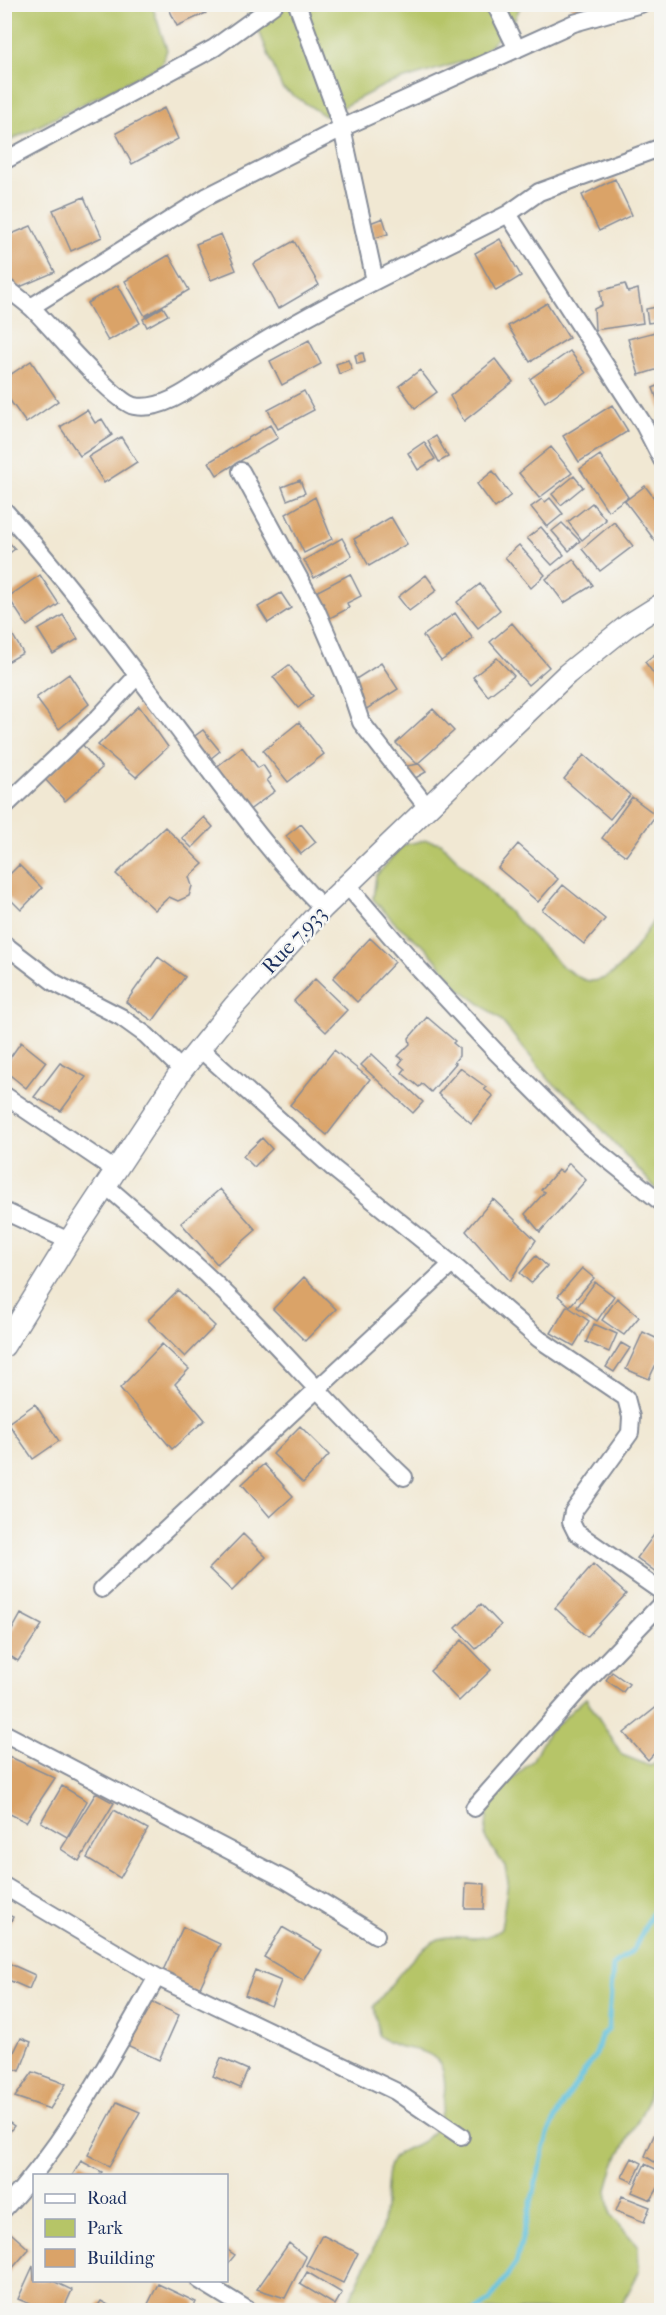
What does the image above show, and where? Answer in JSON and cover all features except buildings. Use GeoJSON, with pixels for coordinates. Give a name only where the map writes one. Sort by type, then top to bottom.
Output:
{"type":"FeatureCollection","features":[{"type":"Feature","properties":{"kind":"street"},"geometry":{"type":"LineString","coordinates":[[4,160],[214,48],[275,4]]}},
{"type":"Feature","properties":{"kind":"street"},"geometry":{"type":"LineString","coordinates":[[297,4],[342,128],[375,281]]}},
{"type":"Feature","properties":{"kind":"street"},"geometry":{"type":"LineString","coordinates":[[495,4],[517,49]]}},
{"type":"Feature","properties":{"kind":"street"},"geometry":{"type":"LineString","coordinates":[[31,308],[206,197],[342,128],[574,23],[641,4]]}},
{"type":"Feature","properties":{"kind":"street"},"geometry":{"type":"LineString","coordinates":[[4,286],[31,308],[103,384],[132,406],[154,405],[178,395],[254,346],[375,281],[508,214],[539,192],[662,147]]}},
{"type":"Feature","properties":{"kind":"street"},"geometry":{"type":"LineString","coordinates":[[508,214],[644,425],[662,460]]}},
{"type":"Feature","properties":{"kind":"street"},"geometry":{"type":"LineString","coordinates":[[241,471],[316,609],[348,683],[361,722],[427,807]]}},
{"type":"Feature","properties":{"kind":"street"},"geometry":{"type":"LineString","coordinates":[[4,510],[50,561],[244,817],[299,884],[323,908]]}},
{"type":"Feature","properties":{"kind":"street","name":"Rue 7.933"},"geometry":{"type":"LineString","coordinates":[[4,1346],[110,1177],[182,1070],[234,1006],[323,908],[567,674],[627,626],[662,604]]}},
{"type":"Feature","properties":{"kind":"street"},"geometry":{"type":"LineString","coordinates":[[4,807],[116,700],[137,676]]}},
{"type":"Feature","properties":{"kind":"street"},"geometry":{"type":"LineString","coordinates":[[347,885],[417,968],[496,1052],[588,1143],[662,1203]]}},
{"type":"Feature","properties":{"kind":"street"},"geometry":{"type":"LineString","coordinates":[[4,944],[55,983],[121,1017],[138,1029],[182,1070]]}},
{"type":"Feature","properties":{"kind":"street"},"geometry":{"type":"LineString","coordinates":[[199,1048],[334,1169],[452,1264],[539,1339],[626,1398],[632,1417],[630,1433],[573,1512],[571,1522],[576,1532],[662,1592]]}},
{"type":"Feature","properties":{"kind":"street"},"geometry":{"type":"LineString","coordinates":[[4,1095],[110,1177],[246,1314],[316,1390],[404,1477]]}},
{"type":"Feature","properties":{"kind":"street"},"geometry":{"type":"LineString","coordinates":[[4,1210],[69,1241]]}},
{"type":"Feature","properties":{"kind":"street"},"geometry":{"type":"LineString","coordinates":[[102,1589],[452,1264]]}},
{"type":"Feature","properties":{"kind":"street"},"geometry":{"type":"LineString","coordinates":[[474,1808],[577,1692],[662,1603]]}},
{"type":"Feature","properties":{"kind":"street"},"geometry":{"type":"LineString","coordinates":[[4,1733],[285,1880],[376,1935]]}},
{"type":"Feature","properties":{"kind":"street"},"geometry":{"type":"LineString","coordinates":[[4,1886],[156,1977],[395,2091],[461,2136]]}},
{"type":"Feature","properties":{"kind":"street"},"geometry":{"type":"LineString","coordinates":[[38,2174],[64,2136],[156,1977]]}},
{"type":"Feature","properties":{"kind":"street"},"geometry":{"type":"LineString","coordinates":[[4,2209],[32,2182]]}},
{"type":"Feature","properties":{"kind":"street"},"geometry":{"type":"LineString","coordinates":[[202,2282],[248,2310]]}},
{"type":"Feature","properties":{"kind":"green space"},"geometry":{"type":"Polygon","coordinates":[[[5,4],[152,5],[167,50],[161,65],[5,143],[5,4]]]}},
{"type":"Feature","properties":{"kind":"green space"},"geometry":{"type":"Polygon","coordinates":[[[244,5],[521,5],[513,23],[478,57],[385,85],[325,116],[282,88],[257,26],[244,5]]]}},
{"type":"Feature","properties":{"kind":"green space"},"geometry":{"type":"Polygon","coordinates":[[[426,840],[441,843],[564,968],[585,980],[597,980],[609,976],[620,967],[661,910],[661,1194],[576,1101],[551,1082],[499,1018],[459,988],[428,950],[395,923],[373,899],[376,876],[403,845],[426,840]]]}},
{"type":"Feature","properties":{"kind":"green space"},"geometry":{"type":"Polygon","coordinates":[[[586,1698],[622,1755],[650,1766],[661,1761],[661,2042],[646,2105],[614,2165],[607,2190],[611,2215],[638,2246],[639,2272],[619,2310],[346,2310],[381,2230],[389,2167],[400,2152],[428,2137],[438,2121],[444,2099],[444,2077],[442,2067],[437,2060],[424,2052],[394,2045],[379,2036],[374,2006],[413,1959],[431,1943],[447,1937],[484,1937],[501,1929],[508,1882],[505,1866],[485,1838],[488,1807],[496,1794],[532,1761],[548,1732],[586,1698]]]}},
{"type":"Feature","properties":{"kind":"waterway"},"geometry":{"type":"LineString","coordinates":[[476,2310],[489,2301],[516,2263],[548,2134],[563,2104],[596,2054],[601,2036],[608,2030],[613,1966],[634,1949],[653,1911],[662,1903]]}}]}
